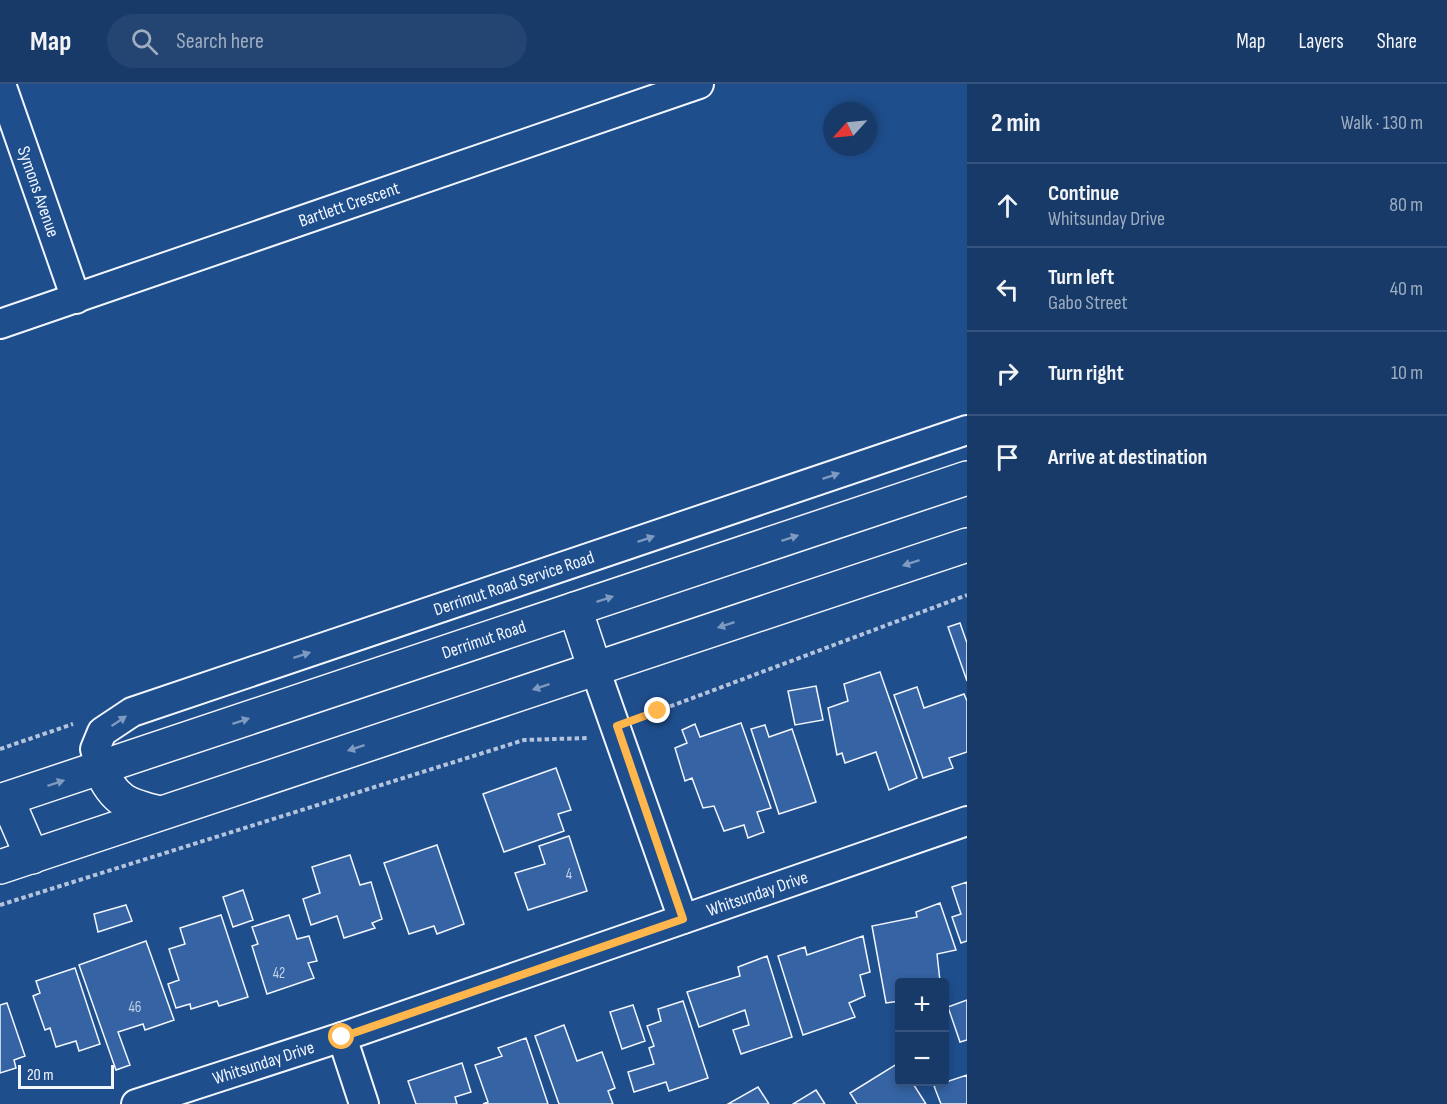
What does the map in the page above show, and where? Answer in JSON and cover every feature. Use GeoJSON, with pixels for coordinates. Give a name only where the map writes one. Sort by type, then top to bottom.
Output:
{"type":"FeatureCollection","features":[{"type":"Feature","properties":{"kind":"highway","name":"Derrimut Road"},"geometry":{"type":"LineString","coordinates":[[2,794],[100,768],[967,478]]}},
{"type":"Feature","properties":{"kind":"highway"},"geometry":{"type":"LineString","coordinates":[[0,867],[967,545]]}},
{"type":"Feature","properties":{"kind":"highway"},"geometry":{"type":"LineString","coordinates":[[575,609],[595,669]]}},
{"type":"Feature","properties":{"kind":"highway"},"geometry":{"type":"LineString","coordinates":[[100,768],[110,788],[119,798],[131,806],[160,813]]}},
{"type":"Feature","properties":{"kind":"highway"},"geometry":{"type":"LineString","coordinates":[[2,794],[32,857]]}},
{"type":"Feature","properties":{"kind":"street","name":"Symons Avenue"},"geometry":{"type":"LineString","coordinates":[[1,84],[76,299]]}},
{"type":"Feature","properties":{"kind":"street","name":"Bartlett Crescent"},"geometry":{"type":"LineString","coordinates":[[0,324],[699,84]]}},
{"type":"Feature","properties":{"kind":"street","name":"Derrimut Road Service Road"},"geometry":{"type":"LineString","coordinates":[[100,768],[94,749],[102,732],[132,712],[967,430]]}},
{"type":"Feature","properties":{"kind":"street"},"geometry":{"type":"LineString","coordinates":[[595,669],[617,726],[683,919]]}},
{"type":"Feature","properties":{"kind":"street","name":"Whitsunday Drive"},"geometry":{"type":"LineString","coordinates":[[136,1104],[342,1037],[967,821]]}},
{"type":"Feature","properties":{"kind":"street"},"geometry":{"type":"LineString","coordinates":[[342,1037],[364,1104]]}},
{"type":"Feature","properties":{"kind":"path"},"geometry":{"type":"LineString","coordinates":[[0,905],[524,740],[585,739],[967,595]]}},
{"type":"Feature","properties":{"kind":"path"},"geometry":{"type":"LineString","coordinates":[[0,749],[83,722]]}},
{"type":"Feature","properties":{"kind":"building"},"geometry":{"type":"Polygon","coordinates":[[[960,623],[967,643],[967,681],[948,627],[960,623]]]}},
{"type":"Feature","properties":{"kind":"building"},"geometry":{"type":"Polygon","coordinates":[[[880,672],[917,778],[889,790],[876,752],[845,763],[842,753],[837,755],[828,708],[848,701],[844,684],[880,672]]]}},
{"type":"Feature","properties":{"kind":"building"},"geometry":{"type":"Polygon","coordinates":[[[816,686],[823,720],[795,725],[788,691],[816,686]]]}},
{"type":"Feature","properties":{"kind":"building"},"geometry":{"type":"Polygon","coordinates":[[[917,687],[924,708],[964,694],[967,701],[967,752],[949,758],[953,768],[923,778],[894,695],[917,687]]]}},
{"type":"Feature","properties":{"kind":"building"},"geometry":{"type":"Polygon","coordinates":[[[741,723],[771,808],[757,812],[764,832],[748,838],[744,825],[724,831],[714,806],[703,808],[692,778],[685,781],[675,748],[687,743],[682,730],[695,724],[700,737],[741,723]]]}},
{"type":"Feature","properties":{"kind":"building"},"geometry":{"type":"Polygon","coordinates":[[[765,725],[769,737],[792,729],[816,802],[779,814],[751,729],[765,725]]]}},
{"type":"Feature","properties":{"kind":"building"},"geometry":{"type":"Polygon","coordinates":[[[556,768],[571,810],[558,814],[564,831],[504,852],[483,794],[556,768]]]}},
{"type":"Feature","properties":{"kind":"building"},"geometry":{"type":"Polygon","coordinates":[[[569,836],[587,891],[528,910],[515,873],[545,864],[539,846],[569,836]]]}},
{"type":"Feature","properties":{"kind":"building"},"geometry":{"type":"Polygon","coordinates":[[[437,845],[464,924],[437,934],[434,926],[409,934],[384,863],[437,845]]]}},
{"type":"Feature","properties":{"kind":"building"},"geometry":{"type":"Polygon","coordinates":[[[350,855],[360,885],[371,882],[382,919],[372,923],[375,928],[344,938],[337,916],[311,925],[303,899],[320,893],[312,867],[350,855]]]}},
{"type":"Feature","properties":{"kind":"building"},"geometry":{"type":"Polygon","coordinates":[[[967,882],[967,941],[961,943],[952,917],[961,914],[952,887],[967,882]]]}},
{"type":"Feature","properties":{"kind":"building"},"geometry":{"type":"Polygon","coordinates":[[[243,890],[253,920],[233,927],[223,897],[243,890]]]}},
{"type":"Feature","properties":{"kind":"building"},"geometry":{"type":"Polygon","coordinates":[[[940,903],[956,950],[937,954],[940,978],[895,978],[895,1002],[886,1003],[872,926],[917,917],[916,912],[940,903]]]}},
{"type":"Feature","properties":{"kind":"building"},"geometry":{"type":"Polygon","coordinates":[[[126,905],[132,921],[98,932],[94,914],[126,905]]]}},
{"type":"Feature","properties":{"kind":"building"},"geometry":{"type":"Polygon","coordinates":[[[221,915],[248,997],[219,1006],[217,1001],[191,1009],[190,1004],[176,1008],[168,984],[179,980],[169,949],[185,944],[180,928],[221,915]]]}},
{"type":"Feature","properties":{"kind":"building"},"geometry":{"type":"Polygon","coordinates":[[[289,915],[297,939],[309,936],[317,961],[308,963],[314,978],[267,994],[252,946],[258,944],[252,927],[289,915]]]}},
{"type":"Feature","properties":{"kind":"building"},"geometry":{"type":"Polygon","coordinates":[[[863,936],[870,972],[860,975],[865,996],[849,1003],[855,1017],[803,1035],[778,956],[805,947],[807,955],[863,936]]]}},
{"type":"Feature","properties":{"kind":"building"},"geometry":{"type":"Polygon","coordinates":[[[146,941],[174,1020],[145,1030],[143,1024],[118,1032],[130,1065],[116,1070],[79,965],[146,941]]]}},
{"type":"Feature","properties":{"kind":"building"},"geometry":{"type":"Polygon","coordinates":[[[767,956],[792,1037],[741,1054],[733,1030],[749,1025],[745,1010],[699,1027],[687,992],[740,976],[738,967],[767,956]]]}},
{"type":"Feature","properties":{"kind":"building"},"geometry":{"type":"Polygon","coordinates":[[[75,968],[100,1044],[79,1051],[76,1041],[56,1047],[50,1028],[45,1030],[33,996],[40,993],[36,981],[75,968]]]}},
{"type":"Feature","properties":{"kind":"building"},"geometry":{"type":"Polygon","coordinates":[[[967,1000],[967,1040],[960,1042],[949,1007],[967,1000]]]}},
{"type":"Feature","properties":{"kind":"building"},"geometry":{"type":"Polygon","coordinates":[[[683,1001],[708,1078],[669,1091],[666,1082],[634,1092],[628,1072],[654,1064],[649,1048],[654,1046],[647,1026],[661,1021],[658,1009],[683,1001]]]}},
{"type":"Feature","properties":{"kind":"building"},"geometry":{"type":"Polygon","coordinates":[[[7,1003],[25,1056],[14,1060],[16,1068],[0,1073],[0,1005],[7,1003]]]}},
{"type":"Feature","properties":{"kind":"building"},"geometry":{"type":"Polygon","coordinates":[[[633,1005],[645,1041],[622,1049],[610,1012],[633,1005]]]}},
{"type":"Feature","properties":{"kind":"building"},"geometry":{"type":"Polygon","coordinates":[[[564,1025],[577,1061],[602,1052],[615,1088],[608,1091],[613,1104],[559,1104],[535,1036],[564,1025]]]}},
{"type":"Feature","properties":{"kind":"building"},"geometry":{"type":"Polygon","coordinates":[[[526,1038],[548,1104],[483,1104],[488,1102],[475,1065],[502,1056],[498,1048],[526,1038]]]}},
{"type":"Feature","properties":{"kind":"building"},"geometry":{"type":"Polygon","coordinates":[[[462,1063],[471,1092],[455,1097],[457,1104],[416,1104],[408,1081],[462,1063]]]}},
{"type":"Feature","properties":{"kind":"building"},"geometry":{"type":"Polygon","coordinates":[[[895,1065],[895,1086],[915,1086],[926,1104],[857,1104],[850,1093],[895,1065]]]}},
{"type":"Feature","properties":{"kind":"building"},"geometry":{"type":"Polygon","coordinates":[[[967,1075],[967,1104],[941,1104],[934,1086],[949,1086],[949,1081],[967,1075]]]}},
{"type":"Feature","properties":{"kind":"building"},"geometry":{"type":"Polygon","coordinates":[[[758,1087],[769,1104],[728,1104],[758,1087]]]}},
{"type":"Feature","properties":{"kind":"building"},"geometry":{"type":"Polygon","coordinates":[[[816,1090],[825,1104],[793,1104],[816,1090]]]}},
{"type":"Feature","properties":{"kind":"route"},"geometry":{"type":"LineString","coordinates":[[342,1037],[683,919],[617,726],[658,711]]}}]}
